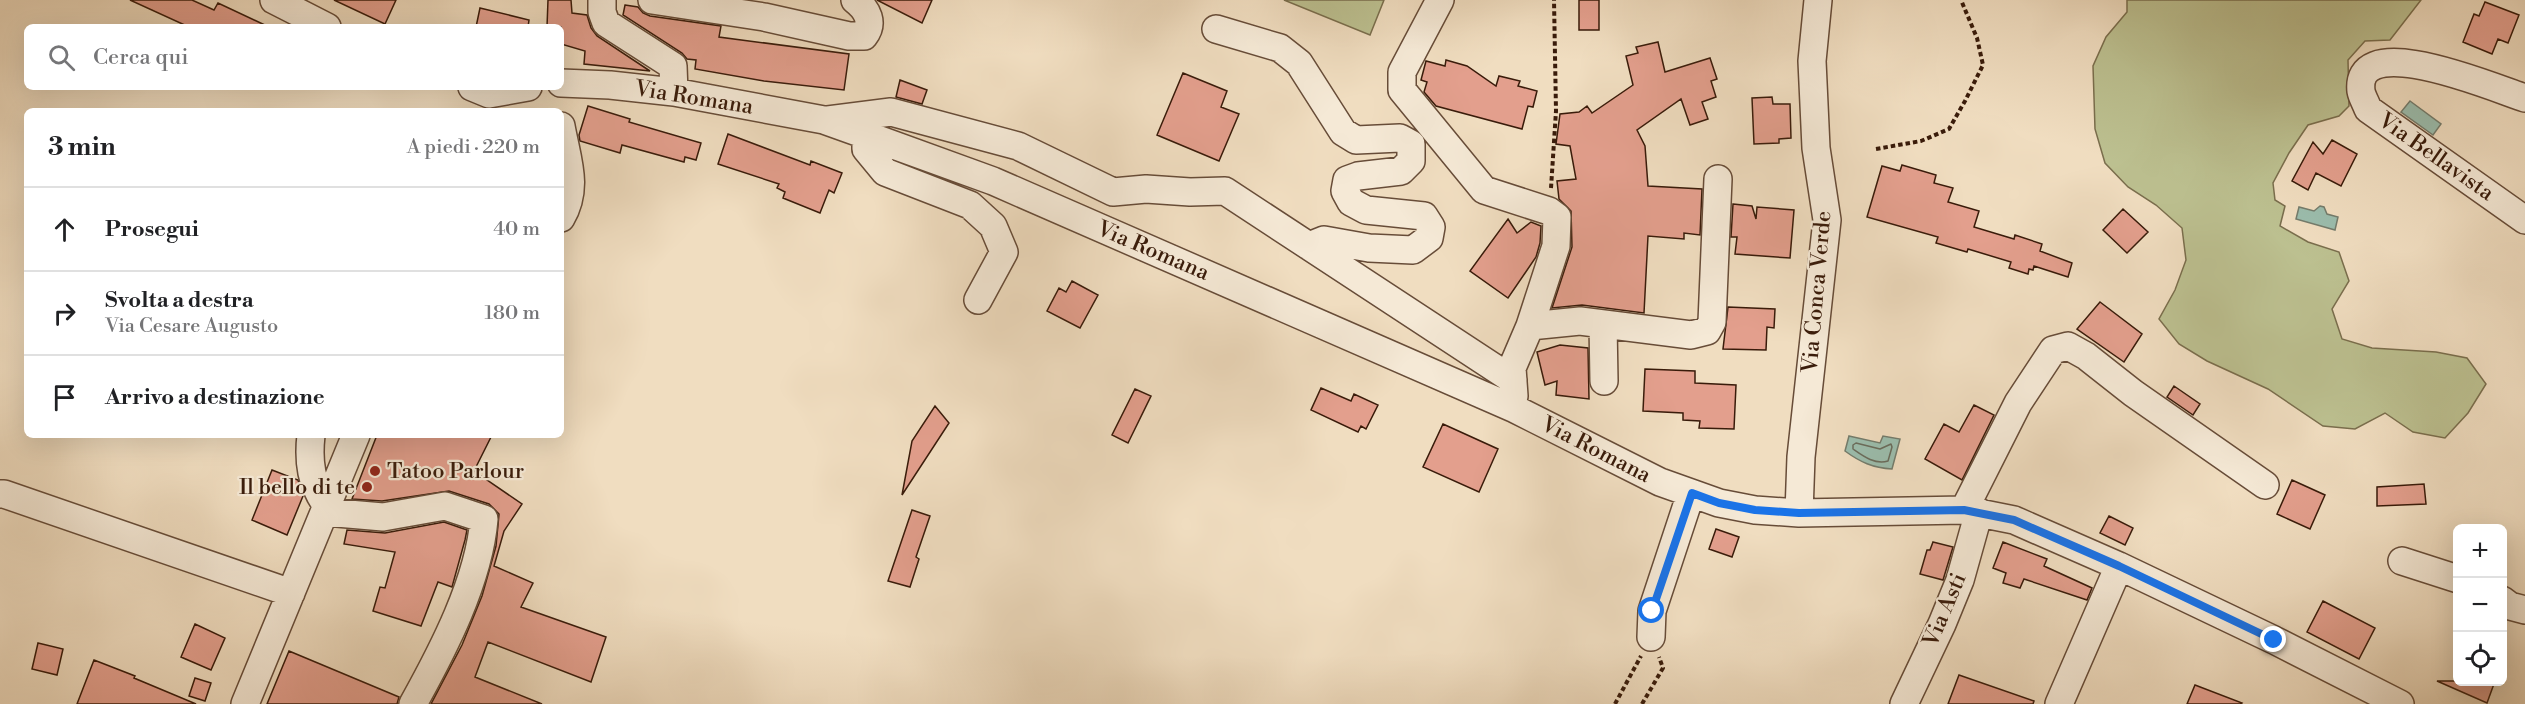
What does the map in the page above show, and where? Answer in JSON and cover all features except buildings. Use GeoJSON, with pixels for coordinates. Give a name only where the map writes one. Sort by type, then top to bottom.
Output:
{"type":"FeatureCollection","features":[{"type":"Feature","properties":{"kind":"street"},"geometry":{"type":"LineString","coordinates":[[274,0],[321,24]]}},
{"type":"Feature","properties":{"kind":"street"},"geometry":{"type":"LineString","coordinates":[[603,0],[602,12],[606,23],[673,66],[674,92]]}},
{"type":"Feature","properties":{"kind":"street"},"geometry":{"type":"LineString","coordinates":[[652,0],[764,17],[849,36],[864,36],[869,29],[870,20],[865,8],[855,0]]}},
{"type":"Feature","properties":{"kind":"street"},"geometry":{"type":"LineString","coordinates":[[1440,0],[1402,72],[1402,90],[1484,190],[1538,207],[1557,217],[1556,246],[1530,326],[1512,368],[1515,409]]}},
{"type":"Feature","properties":{"kind":"street","name":"Via Conca Verde"},"geometry":{"type":"LineString","coordinates":[[1799,513],[1801,457],[1827,220],[1816,148],[1812,61],[1818,0]]}},
{"type":"Feature","properties":{"kind":"street"},"geometry":{"type":"LineString","coordinates":[[1216,29],[1280,48],[1299,63],[1343,132],[1349,136],[1356,140],[1400,138],[1411,144],[1412,161],[1401,171],[1358,176],[1347,180],[1345,191],[1351,202],[1366,210],[1424,216],[1431,227],[1429,238],[1413,250],[1369,248],[1324,240],[1309,246]]}},
{"type":"Feature","properties":{"kind":"street","name":"Via Bellavista"},"geometry":{"type":"LineString","coordinates":[[2525,98],[2420,64],[2398,61],[2377,63],[2364,75],[2361,91],[2368,108],[2525,220]]}},
{"type":"Feature","properties":{"kind":"street","name":"Via Romana"},"geometry":{"type":"LineString","coordinates":[[564,83],[610,85],[674,92],[824,120],[993,181],[1515,409],[1660,482],[1719,503],[1755,510],[1799,513],[1971,511],[2014,520],[2119,566],[2274,640],[2400,704]]}},
{"type":"Feature","properties":{"kind":"street"},"geometry":{"type":"LineString","coordinates":[[481,97],[514,90]]}},
{"type":"Feature","properties":{"kind":"street"},"geometry":{"type":"LineString","coordinates":[[554,90],[558,108]]}},
{"type":"Feature","properties":{"kind":"street"},"geometry":{"type":"LineString","coordinates":[[824,120],[891,112],[1018,146],[1113,192],[1146,189],[1190,192],[1225,191],[1513,380]]}},
{"type":"Feature","properties":{"kind":"street"},"geometry":{"type":"LineString","coordinates":[[866,135],[866,149],[885,172],[970,205],[993,226],[1004,252],[978,300]]}},
{"type":"Feature","properties":{"kind":"street"},"geometry":{"type":"LineString","coordinates":[[564,142],[572,184],[569,204],[564,213]]}},
{"type":"Feature","properties":{"kind":"street"},"geometry":{"type":"LineString","coordinates":[[1530,326],[1580,321],[1697,335],[1710,327],[1718,179]]}},
{"type":"Feature","properties":{"kind":"street"},"geometry":{"type":"LineString","coordinates":[[1603,324],[1604,381]]}},
{"type":"Feature","properties":{"kind":"street","name":"Via Asti"},"geometry":{"type":"LineString","coordinates":[[1904,704],[1960,580],[1971,511],[2001,435],[2031,381],[2053,350],[2068,346],[2086,356],[2133,393],[2265,485]]}},
{"type":"Feature","properties":{"kind":"street"},"geometry":{"type":"LineString","coordinates":[[311,438],[310,471],[316,491],[326,509]]}},
{"type":"Feature","properties":{"kind":"street"},"geometry":{"type":"LineString","coordinates":[[244,704],[355,438]]}},
{"type":"Feature","properties":{"kind":"street"},"geometry":{"type":"LineString","coordinates":[[1651,637],[1652,611],[1692,493]]}},
{"type":"Feature","properties":{"kind":"street"},"geometry":{"type":"LineString","coordinates":[[0,494],[291,593]]}},
{"type":"Feature","properties":{"kind":"street"},"geometry":{"type":"LineString","coordinates":[[326,509],[383,517],[420,508],[445,506],[484,519],[482,542],[450,636],[413,704]]}},
{"type":"Feature","properties":{"kind":"street"},"geometry":{"type":"LineString","coordinates":[[2402,561],[2454,578]]}},
{"type":"Feature","properties":{"kind":"street"},"geometry":{"type":"LineString","coordinates":[[2059,704],[2119,566]]}},
{"type":"Feature","properties":{"kind":"street"},"geometry":{"type":"LineString","coordinates":[[2507,604],[2525,610]]}},
{"type":"Feature","properties":{"kind":"path"},"geometry":{"type":"LineString","coordinates":[[1538,207],[1556,111],[1554,0]]}},
{"type":"Feature","properties":{"kind":"path"},"geometry":{"type":"LineString","coordinates":[[1876,149],[1921,141],[1949,129],[1965,101],[1983,65],[1977,38],[1961,0]]}},
{"type":"Feature","properties":{"kind":"path"},"geometry":{"type":"LineString","coordinates":[[1615,704],[1651,637]]}},
{"type":"Feature","properties":{"kind":"path"},"geometry":{"type":"LineString","coordinates":[[1642,704],[1663,668],[1651,637]]}},
{"type":"Feature","properties":{"kind":"green space"},"geometry":{"type":"Polygon","coordinates":[[[1284,0],[1384,0],[1370,35],[1284,0]]]}},
{"type":"Feature","properties":{"kind":"green space"},"geometry":{"type":"Polygon","coordinates":[[[2127,0],[2421,0],[2390,40],[2365,41],[2348,60],[2349,106],[2339,116],[2308,125],[2289,153],[2273,183],[2275,200],[2285,206],[2280,226],[2308,242],[2339,252],[2349,281],[2332,309],[2342,339],[2372,348],[2436,352],[2467,358],[2486,384],[2468,413],[2445,438],[2413,432],[2385,413],[2355,429],[2323,426],[2268,389],[2207,361],[2179,344],[2159,319],[2175,290],[2186,260],[2182,228],[2156,205],[2128,187],[2105,163],[2095,129],[2093,66],[2106,37],[2127,12],[2127,0]]]}},
{"type":"Feature","properties":{"kind":"water"},"geometry":{"type":"Polygon","coordinates":[[[2410,101],[2441,124],[2433,135],[2401,112],[2410,101]]]}},
{"type":"Feature","properties":{"kind":"water"},"geometry":{"type":"Polygon","coordinates":[[[2320,206],[2324,207],[2327,214],[2338,217],[2335,230],[2296,219],[2299,207],[2314,211],[2320,206]]]}},
{"type":"Feature","properties":{"kind":"water"},"geometry":{"type":"Polygon","coordinates":[[[1849,436],[1880,443],[1883,436],[1900,439],[1892,469],[1867,464],[1845,451],[1849,436]]]}},
{"type":"Feature","properties":{"kind":"place","name":"Tatoo Parlour"},"geometry":{"type":"Point","coordinates":[375,471]}},
{"type":"Feature","properties":{"kind":"place","name":"Il bello di te"},"geometry":{"type":"Point","coordinates":[367,487]}},
{"type":"Feature","properties":{"kind":"route"},"geometry":{"type":"LineString","coordinates":[[1652,611],[1692,493],[1719,503],[1755,510],[1799,513],[1964,510],[2014,520],[2119,566],[2274,640]]}}]}
